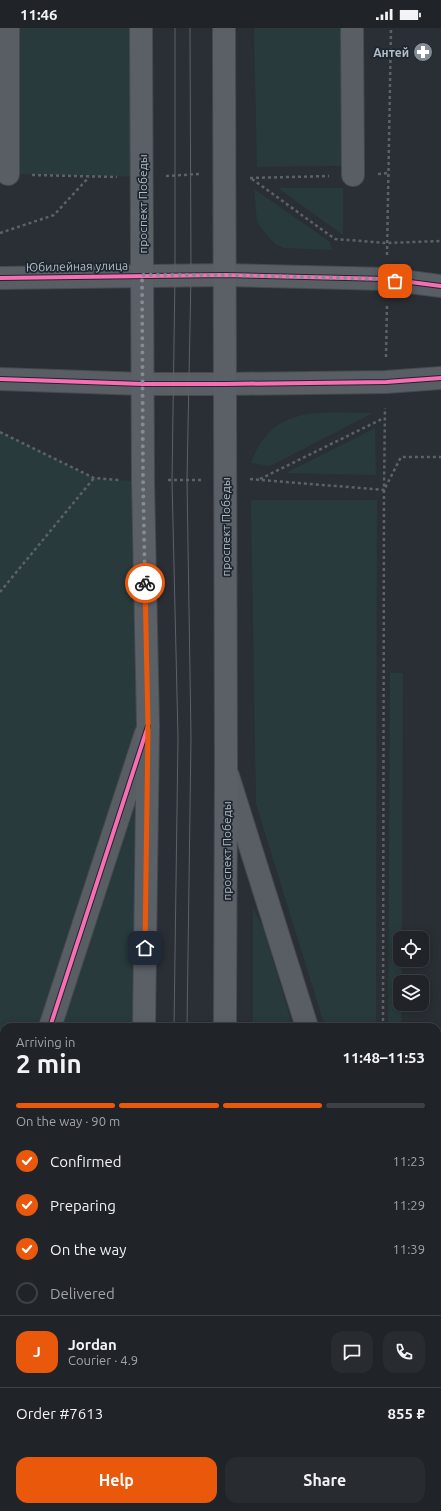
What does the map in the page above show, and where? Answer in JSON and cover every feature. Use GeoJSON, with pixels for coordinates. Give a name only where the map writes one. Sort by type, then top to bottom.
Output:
{"type":"FeatureCollection","features":[{"type":"Feature","properties":{"kind":"main road","name":"проспект Победы"},"geometry":{"type":"LineString","coordinates":[[142,28],[143,482],[148,726],[144,1023]]}},
{"type":"Feature","properties":{"kind":"main road","name":"проспект Победы"},"geometry":{"type":"LineString","coordinates":[[225,29],[225,1023]]}},
{"type":"Feature","properties":{"kind":"street"},"geometry":{"type":"LineString","coordinates":[[8,28],[8,174]]}},
{"type":"Feature","properties":{"kind":"street"},"geometry":{"type":"LineString","coordinates":[[352,28],[353,175]]}},
{"type":"Feature","properties":{"kind":"street","name":"Юбилейная улица"},"geometry":{"type":"LineString","coordinates":[[0,278],[225,275],[387,279],[441,286]]}},
{"type":"Feature","properties":{"kind":"street"},"geometry":{"type":"LineString","coordinates":[[0,379],[143,384],[225,384],[386,382],[441,378]]}},
{"type":"Feature","properties":{"kind":"street"},"geometry":{"type":"LineString","coordinates":[[51,1023],[148,726]]}},
{"type":"Feature","properties":{"kind":"street"},"geometry":{"type":"LineString","coordinates":[[226,770],[306,1023]]}},
{"type":"Feature","properties":{"kind":"path"},"geometry":{"type":"LineString","coordinates":[[0,233],[54,215],[89,177]]}},
{"type":"Feature","properties":{"kind":"path"},"geometry":{"type":"LineString","coordinates":[[251,178],[335,240],[387,243],[441,241]]}},
{"type":"Feature","properties":{"kind":"path"},"geometry":{"type":"LineString","coordinates":[[260,479],[384,418]]}},
{"type":"Feature","properties":{"kind":"path"},"geometry":{"type":"LineString","coordinates":[[383,1023],[384,490],[401,457],[441,457]]}},
{"type":"Feature","properties":{"kind":"path"},"geometry":{"type":"LineString","coordinates":[[0,592],[94,478]]}},
{"type":"Feature","properties":{"kind":"shaded area"},"geometry":{"type":"Polygon","coordinates":[[[8,28],[141,28],[142,177],[8,174],[8,28]]]}},
{"type":"Feature","properties":{"kind":"shaded area"},"geometry":{"type":"Polygon","coordinates":[[[254,28],[341,28],[341,166],[257,167],[254,28]]]}},
{"type":"Feature","properties":{"kind":"shaded area"},"geometry":{"type":"Polygon","coordinates":[[[278,188],[343,188],[343,235],[278,188]]]}},
{"type":"Feature","properties":{"kind":"shaded area"},"geometry":{"type":"Polygon","coordinates":[[[254,189],[330,242],[332,250],[284,248],[275,244],[257,221],[254,189]]]}},
{"type":"Feature","properties":{"kind":"shaded area"},"geometry":{"type":"Polygon","coordinates":[[[317,413],[373,413],[270,466],[251,463],[260,444],[272,430],[285,421],[300,416],[317,413]]]}},
{"type":"Feature","properties":{"kind":"shaded area"},"geometry":{"type":"Polygon","coordinates":[[[375,428],[376,475],[286,473],[375,428]]]}},
{"type":"Feature","properties":{"kind":"shaded area"},"geometry":{"type":"Polygon","coordinates":[[[0,432],[94,478],[143,482],[144,1023],[0,1023],[0,432]]]}},
{"type":"Feature","properties":{"kind":"shaded area"},"geometry":{"type":"Polygon","coordinates":[[[251,500],[377,500],[376,1023],[324,1023],[256,804],[251,500]]]}},
{"type":"Feature","properties":{"kind":"shaded area"},"geometry":{"type":"Polygon","coordinates":[[[390,673],[403,673],[402,931],[393,931],[393,967],[402,967],[402,975],[393,975],[393,1011],[401,1011],[402,1023],[388,1023],[390,673]]]}},
{"type":"Feature","properties":{"kind":"shaded area"},"geometry":{"type":"Polygon","coordinates":[[[253,908],[263,927],[292,1023],[253,1023],[253,908]]]}},
{"type":"Feature","properties":{"kind":"tram line"},"geometry":{"type":"LineString","coordinates":[[174,1023],[178,738],[172,480],[175,275],[175,28]]}},
{"type":"Feature","properties":{"kind":"tram line"},"geometry":{"type":"LineString","coordinates":[[187,1023],[191,737],[187,480],[191,275],[190,28]]}},
{"type":"Feature","properties":{"kind":"cycle path"},"geometry":{"type":"LineString","coordinates":[[0,278],[225,275],[387,279],[441,286]]}},
{"type":"Feature","properties":{"kind":"cycle path"},"geometry":{"type":"LineString","coordinates":[[0,379],[143,384],[225,384],[386,382],[441,378]]}},
{"type":"Feature","properties":{"kind":"cycle path"},"geometry":{"type":"LineString","coordinates":[[51,1023],[148,726]]}},
{"type":"Feature","properties":{"kind":"way so far"},"geometry":{"type":"LineString","coordinates":[[145,583],[142,275],[225,275],[387,279],[395,281]]}},
{"type":"Feature","properties":{"kind":"place","name":"Антей"},"geometry":{"type":"Point","coordinates":[423,52]}},
{"type":"Feature","properties":{"kind":"route"},"geometry":{"type":"LineString","coordinates":[[145,583],[148,726],[145,948]]}}]}
